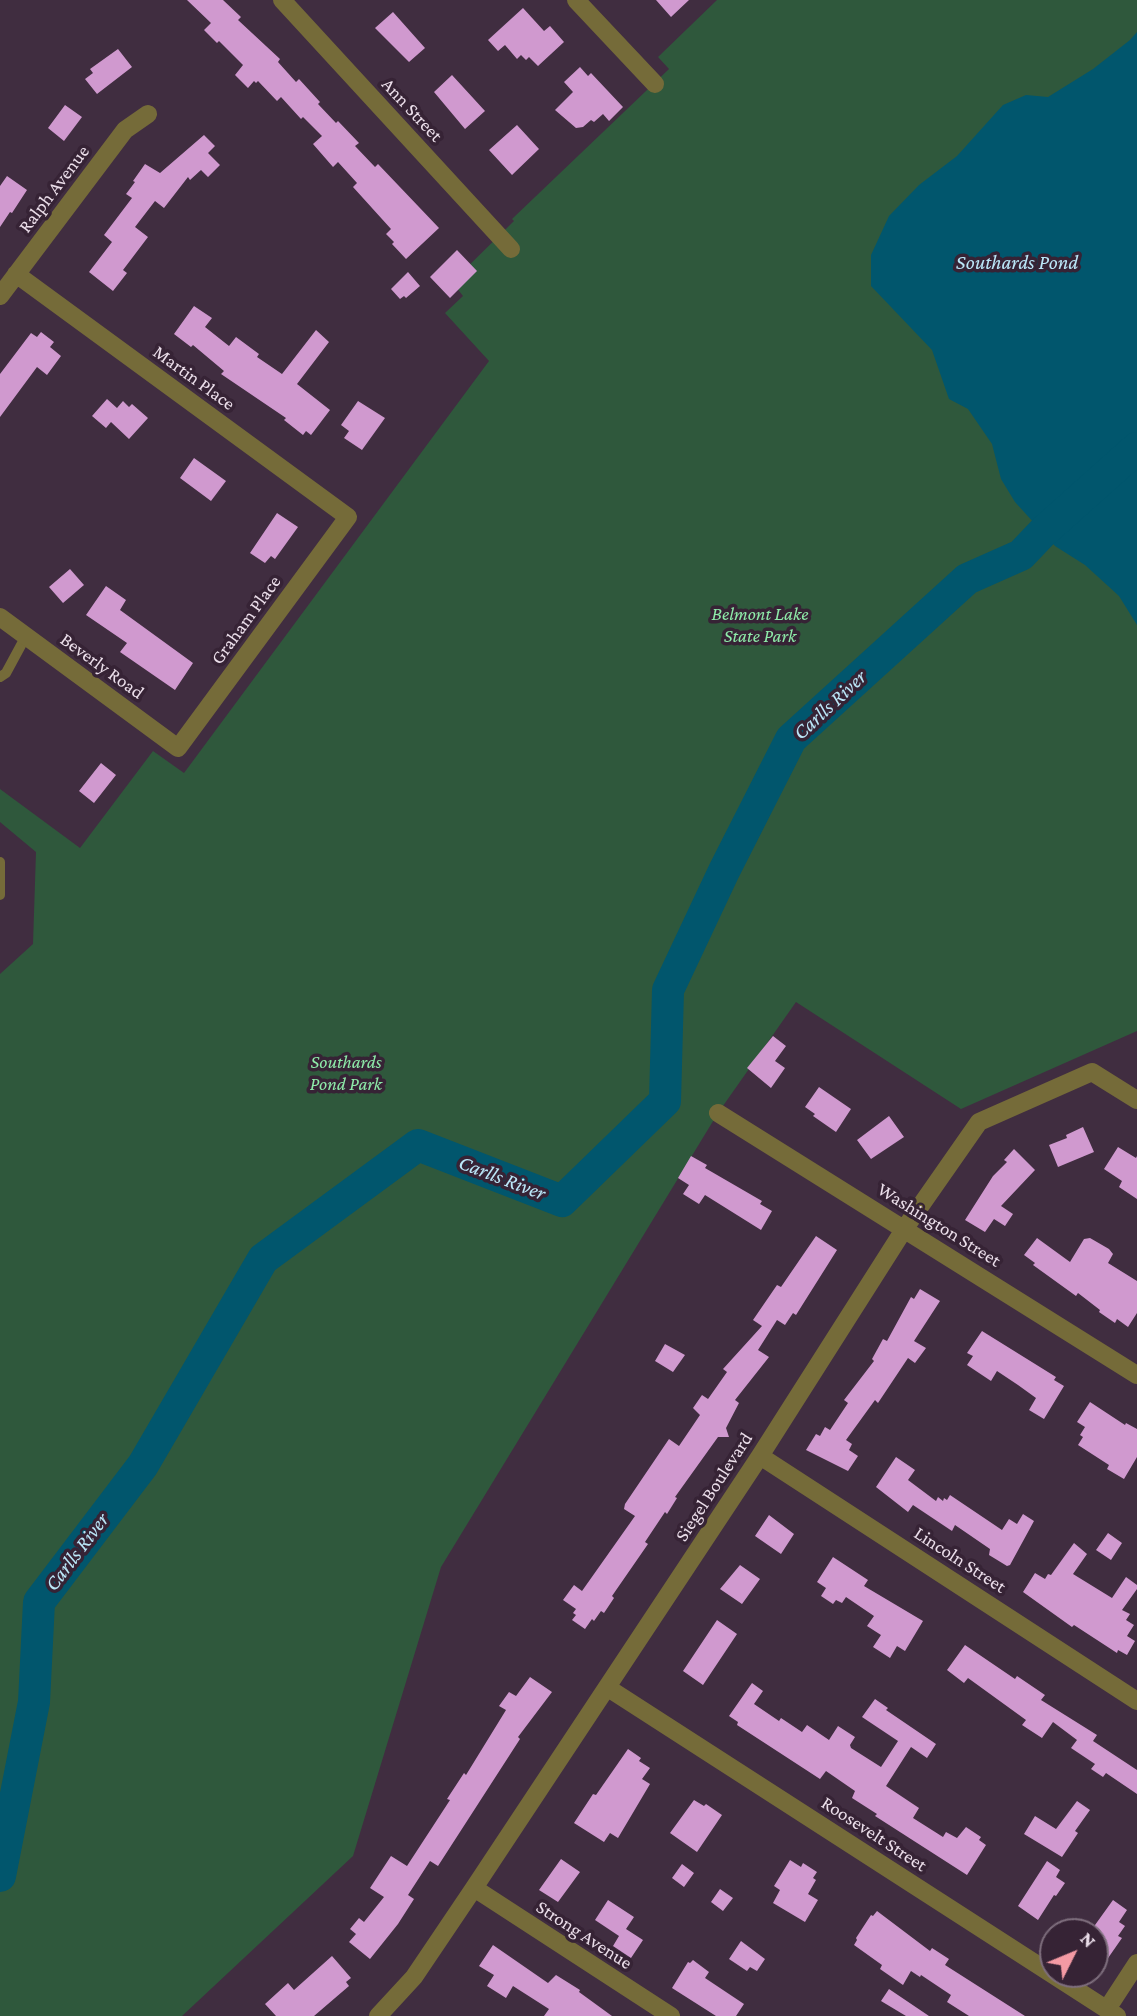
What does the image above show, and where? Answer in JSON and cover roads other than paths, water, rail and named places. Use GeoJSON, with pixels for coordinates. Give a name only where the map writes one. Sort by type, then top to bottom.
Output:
{"type":"FeatureCollection","features":[{"type":"Feature","properties":{"kind":"street","name":"Ann Street"},"geometry":{"type":"LineString","coordinates":[[282,0],[512,249]]}},
{"type":"Feature","properties":{"kind":"street"},"geometry":{"type":"LineString","coordinates":[[576,0],[655,84]]}},
{"type":"Feature","properties":{"kind":"street","name":"Ralph Avenue"},"geometry":{"type":"LineString","coordinates":[[0,296],[125,130],[148,114]]}},
{"type":"Feature","properties":{"kind":"street","name":"Martin Place"},"geometry":{"type":"LineString","coordinates":[[16,274],[348,517]]}},
{"type":"Feature","properties":{"kind":"street","name":"Graham Place"},"geometry":{"type":"LineString","coordinates":[[178,748],[348,517]]}},
{"type":"Feature","properties":{"kind":"street","name":"Beverly Road"},"geometry":{"type":"LineString","coordinates":[[0,617],[178,748]]}},
{"type":"Feature","properties":{"kind":"street","name":"Siegel Boulevard"},"geometry":{"type":"LineString","coordinates":[[378,2016],[414,1977],[474,1888],[760,1456],[905,1228],[979,1122],[1092,1072],[1137,1100]]}},
{"type":"Feature","properties":{"kind":"street","name":"Washington Street"},"geometry":{"type":"LineString","coordinates":[[718,1112],[1137,1375]]}},
{"type":"Feature","properties":{"kind":"street","name":"Lincoln Street"},"geometry":{"type":"LineString","coordinates":[[760,1456],[1137,1700]]}},
{"type":"Feature","properties":{"kind":"street","name":"Roosevelt Street"},"geometry":{"type":"LineString","coordinates":[[608,1688],[1112,2013]]}},
{"type":"Feature","properties":{"kind":"street","name":"Strong Avenue"},"geometry":{"type":"LineString","coordinates":[[474,1888],[671,2016]]}},
{"type":"Feature","properties":{"kind":"street"},"geometry":{"type":"LineString","coordinates":[[1112,2013],[1137,1963]]}},
{"type":"Feature","properties":{"kind":"lane"},"geometry":{"type":"LineString","coordinates":[[0,677],[6,673],[26,636]]}},
{"type":"Feature","properties":{"kind":"lane"},"geometry":{"type":"LineString","coordinates":[[0,862],[0,895]]}},
{"type":"Feature","properties":{"kind":"water","name":"Southards Pond"},"geometry":{"type":"Polygon","coordinates":[[[1137,32],[1137,625],[1119,596],[1085,565],[1055,546],[1015,502],[1001,479],[992,444],[968,409],[949,399],[932,350],[871,286],[871,255],[889,216],[919,185],[957,156],[1003,105],[1026,95],[1048,97],[1093,69],[1137,32]]]}},
{"type":"Feature","properties":{"kind":"waterway","name":"Carlls River"},"geometry":{"type":"LineString","coordinates":[[0,1876],[34,1702],[39,1602],[143,1465],[263,1259],[418,1145],[562,1201],[665,1101],[668,990],[791,739],[967,579],[1021,555],[1137,448]]}},
{"type":"Feature","properties":{"kind":"park label","name":"Belmont Lake State Park"},"geometry":{"type":"Point","coordinates":[760,625]}},
{"type":"Feature","properties":{"kind":"park label","name":"Southards Pond Park"},"geometry":{"type":"Point","coordinates":[346,1073]}}]}
